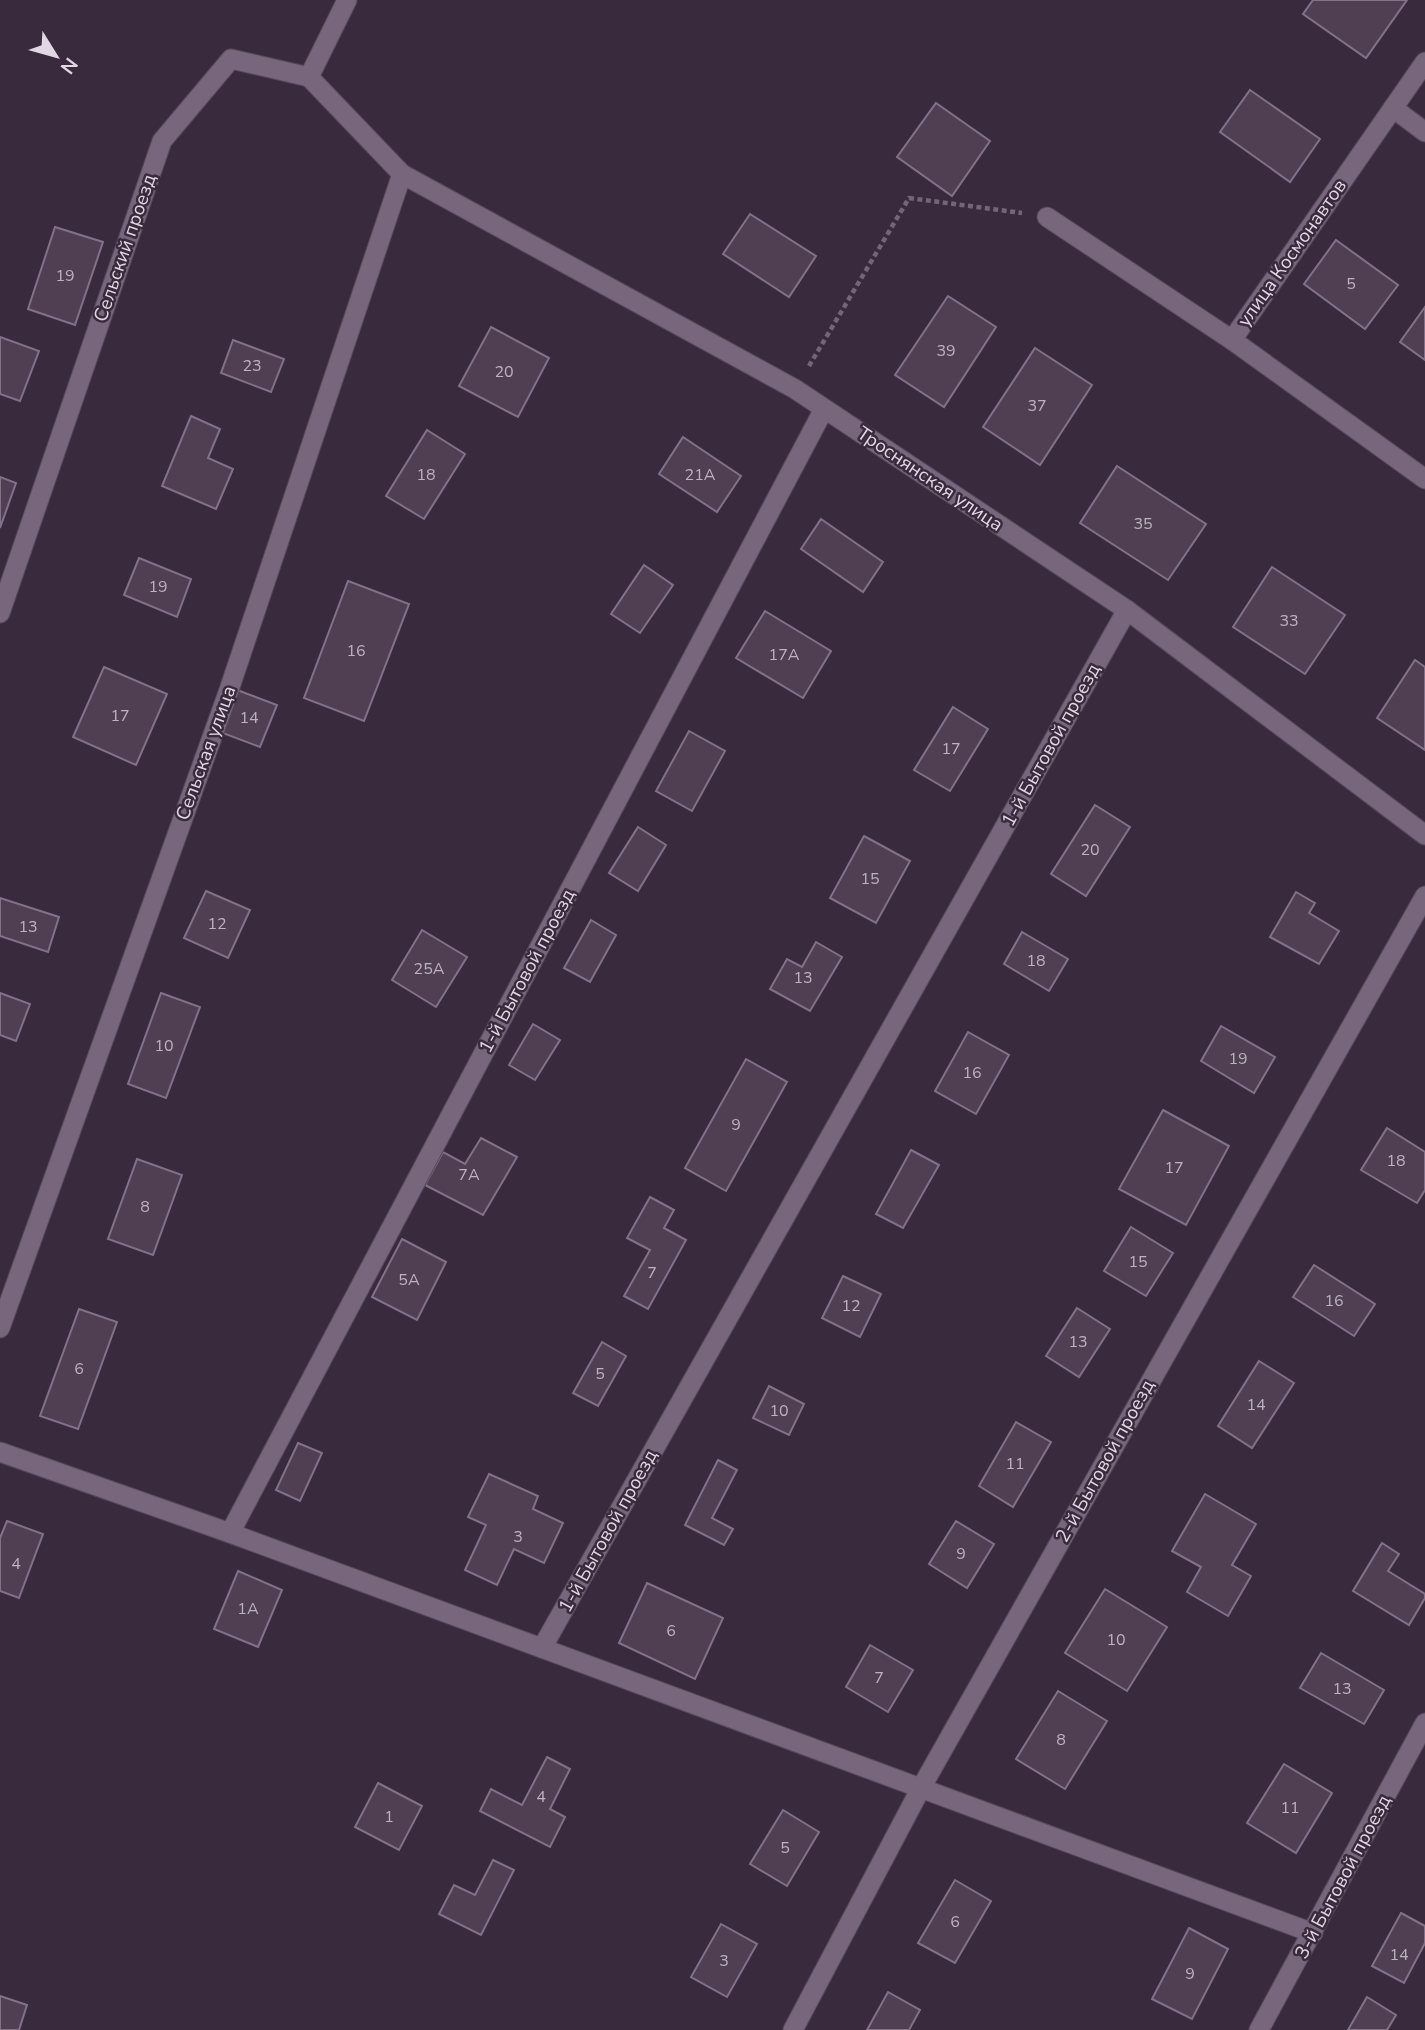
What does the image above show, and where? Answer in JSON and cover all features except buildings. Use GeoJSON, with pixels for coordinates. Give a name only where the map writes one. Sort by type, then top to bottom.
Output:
{"type":"FeatureCollection","features":[{"type":"Feature","properties":{"kind":"street"},"geometry":{"type":"LineString","coordinates":[[309,77],[347,0]]}},
{"type":"Feature","properties":{"kind":"street","name":"Сельский проезд"},"geometry":{"type":"LineString","coordinates":[[0,613],[162,141],[231,59],[309,77]]}},
{"type":"Feature","properties":{"kind":"street","name":"улица Космонавтов"},"geometry":{"type":"LineString","coordinates":[[1425,62],[1232,340],[1425,479]]}},
{"type":"Feature","properties":{"kind":"street","name":"Троснянская улица"},"geometry":{"type":"LineString","coordinates":[[309,77],[402,174],[795,389],[1127,610],[1425,835]]}},
{"type":"Feature","properties":{"kind":"street"},"geometry":{"type":"LineString","coordinates":[[1393,108],[1425,132]]}},
{"type":"Feature","properties":{"kind":"street","name":"Сельская улица"},"geometry":{"type":"LineString","coordinates":[[0,1328],[229,690],[402,174]]}},
{"type":"Feature","properties":{"kind":"street"},"geometry":{"type":"LineString","coordinates":[[1047,217],[1232,340]]}},
{"type":"Feature","properties":{"kind":"street","name":"1-й Бытовой проезд"},"geometry":{"type":"LineString","coordinates":[[230,1533],[824,409]]}},
{"type":"Feature","properties":{"kind":"street","name":"1-й Бытовой проезд"},"geometry":{"type":"LineString","coordinates":[[542,1648],[1127,610]]}},
{"type":"Feature","properties":{"kind":"street","name":"2-й Бытовой проезд"},"geometry":{"type":"LineString","coordinates":[[793,2030],[921,1788],[1425,896]]}},
{"type":"Feature","properties":{"kind":"street"},"geometry":{"type":"LineString","coordinates":[[0,1452],[230,1533],[1313,1933]]}},
{"type":"Feature","properties":{"kind":"street","name":"3-й Бытовой проезд"},"geometry":{"type":"LineString","coordinates":[[1259,2030],[1425,1723]]}},
{"type":"Feature","properties":{"kind":"path"},"geometry":{"type":"LineString","coordinates":[[795,389],[909,198],[1047,217]]}}]}
